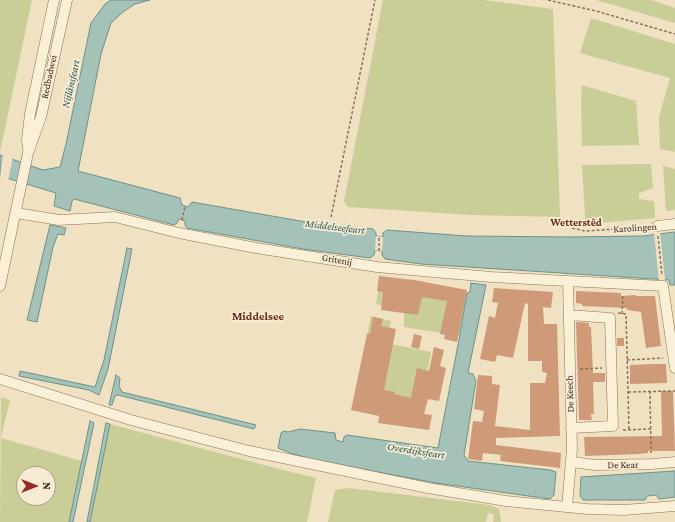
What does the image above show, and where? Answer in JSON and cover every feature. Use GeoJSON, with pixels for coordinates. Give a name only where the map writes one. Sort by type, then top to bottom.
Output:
{"type":"FeatureCollection","features":[{"type":"Feature","properties":{"kind":"street","name":"Redbadwei"},"geometry":{"type":"LineString","coordinates":[[28,153],[27,139],[30,114],[54,0]]}},
{"type":"Feature","properties":{"kind":"street","name":"Redbadwei"},"geometry":{"type":"LineString","coordinates":[[16,213],[28,153],[41,117],[67,0]]}},
{"type":"Feature","properties":{"kind":"street","name":"Gritenij"},"geometry":{"type":"LineString","coordinates":[[16,213],[59,220],[116,217],[179,233],[256,248],[377,267],[568,281],[623,284],[662,283]]}},
{"type":"Feature","properties":{"kind":"street"},"geometry":{"type":"LineString","coordinates":[[0,286],[16,213]]}},
{"type":"Feature","properties":{"kind":"street","name":"Karolingen"},"geometry":{"type":"LineString","coordinates":[[657,229],[675,224]]}},
{"type":"Feature","properties":{"kind":"street","name":"De Keech"},"geometry":{"type":"LineString","coordinates":[[567,507],[572,462],[568,281]]}},
{"type":"Feature","properties":{"kind":"street"},"geometry":{"type":"LineString","coordinates":[[662,283],[675,368]]}},
{"type":"Feature","properties":{"kind":"street"},"geometry":{"type":"LineString","coordinates":[[569,315],[610,318],[613,426],[571,428]]}},
{"type":"Feature","properties":{"kind":"street"},"geometry":{"type":"LineString","coordinates":[[0,379],[131,420],[254,452],[428,488],[506,501],[567,507],[624,510],[675,506]]}},
{"type":"Feature","properties":{"kind":"street","name":"De Kear"},"geometry":{"type":"LineString","coordinates":[[572,462],[595,465],[675,462]]}},
{"type":"Feature","properties":{"kind":"path"},"geometry":{"type":"LineString","coordinates":[[331,217],[375,0]]}},
{"type":"Feature","properties":{"kind":"path"},"geometry":{"type":"LineString","coordinates":[[548,0],[612,15],[675,34]]}},
{"type":"Feature","properties":{"kind":"path"},"geometry":{"type":"LineString","coordinates":[[182,220],[185,206]]}},
{"type":"Feature","properties":{"kind":"path","name":"Karolingen"},"geometry":{"type":"LineString","coordinates":[[572,228],[585,231],[657,229]]}},
{"type":"Feature","properties":{"kind":"path"},"geometry":{"type":"LineString","coordinates":[[657,229],[662,283]]}},
{"type":"Feature","properties":{"kind":"path"},"geometry":{"type":"LineString","coordinates":[[378,251],[380,237]]}},
{"type":"Feature","properties":{"kind":"path"},"geometry":{"type":"LineString","coordinates":[[622,314],[623,284]]}},
{"type":"Feature","properties":{"kind":"path"},"geometry":{"type":"LineString","coordinates":[[610,318],[612,313],[626,314],[629,430]]}},
{"type":"Feature","properties":{"kind":"path"},"geometry":{"type":"LineString","coordinates":[[627,360],[673,357]]}},
{"type":"Feature","properties":{"kind":"path"},"geometry":{"type":"LineString","coordinates":[[570,369],[627,367]]}},
{"type":"Feature","properties":{"kind":"path"},"geometry":{"type":"LineString","coordinates":[[650,391],[652,464]]}},
{"type":"Feature","properties":{"kind":"path"},"geometry":{"type":"LineString","coordinates":[[628,392],[675,391]]}},
{"type":"Feature","properties":{"kind":"path"},"geometry":{"type":"LineString","coordinates":[[613,426],[617,430],[651,429]]}},
{"type":"Feature","properties":{"kind":"green space"},"geometry":{"type":"Polygon","coordinates":[[[0,0],[32,0],[0,152],[0,0]]]}},
{"type":"Feature","properties":{"kind":"green space"},"geometry":{"type":"Polygon","coordinates":[[[383,0],[484,0],[553,9],[560,217],[471,215],[348,207],[344,201],[383,0]]]}},
{"type":"Feature","properties":{"kind":"green space"},"geometry":{"type":"Polygon","coordinates":[[[596,0],[651,0],[675,8],[675,23],[596,0]]]}},
{"type":"Feature","properties":{"kind":"green space"},"geometry":{"type":"Polygon","coordinates":[[[591,18],[675,44],[675,152],[660,149],[659,117],[670,78],[580,53],[591,18]]]}},
{"type":"Feature","properties":{"kind":"green space"},"geometry":{"type":"Polygon","coordinates":[[[582,85],[636,101],[639,145],[582,146],[582,85]]]}},
{"type":"Feature","properties":{"kind":"green space"},"geometry":{"type":"Polygon","coordinates":[[[651,164],[653,188],[639,193],[639,199],[654,201],[655,218],[587,224],[585,217],[582,165],[651,164]]]}},
{"type":"Feature","properties":{"kind":"green space"},"geometry":{"type":"Polygon","coordinates":[[[663,166],[675,169],[675,210],[666,211],[663,166]]]}},
{"type":"Feature","properties":{"kind":"green space"},"geometry":{"type":"Polygon","coordinates":[[[380,279],[467,293],[459,336],[404,327],[404,312],[376,304],[380,279]]]}},
{"type":"Feature","properties":{"kind":"green space"},"geometry":{"type":"Polygon","coordinates":[[[371,316],[391,321],[388,341],[391,344],[431,352],[418,424],[382,413],[352,408],[371,316]]]}},
{"type":"Feature","properties":{"kind":"green space"},"geometry":{"type":"Polygon","coordinates":[[[1,397],[10,400],[1,438],[82,461],[69,522],[0,522],[1,397]]]}},
{"type":"Feature","properties":{"kind":"green space"},"geometry":{"type":"Polygon","coordinates":[[[110,424],[316,478],[307,522],[90,522],[110,424]]]}},
{"type":"Feature","properties":{"kind":"green space"},"geometry":{"type":"Polygon","coordinates":[[[349,488],[490,505],[499,509],[501,522],[493,522],[494,514],[488,513],[486,522],[328,522],[335,490],[349,488]]]}},
{"type":"Feature","properties":{"kind":"water","name":"Middelseefeart"},"geometry":{"type":"Polygon","coordinates":[[[111,0],[150,0],[135,4],[111,23],[101,54],[78,171],[180,198],[182,205],[188,207],[192,202],[306,222],[373,229],[376,236],[383,237],[383,233],[387,230],[466,236],[569,237],[643,236],[675,232],[675,285],[670,285],[669,280],[421,264],[385,259],[382,255],[382,251],[375,250],[374,255],[370,258],[303,249],[187,228],[185,221],[179,219],[174,225],[74,199],[72,201],[70,211],[54,206],[56,193],[0,176],[0,155],[43,170],[60,167],[91,23],[105,4],[111,0]]]}},
{"type":"Feature","properties":{"kind":"water"},"geometry":{"type":"Polygon","coordinates":[[[50,225],[66,228],[64,235],[58,234],[53,247],[37,322],[27,320],[50,225]]]}},
{"type":"Feature","properties":{"kind":"water"},"geometry":{"type":"Polygon","coordinates":[[[127,248],[132,249],[108,369],[99,395],[89,390],[19,376],[20,371],[95,387],[104,360],[127,248]]]}},
{"type":"Feature","properties":{"kind":"water","name":"Overdijksfeart"},"geometry":{"type":"Polygon","coordinates":[[[471,283],[486,285],[468,373],[473,374],[476,381],[464,455],[468,461],[550,470],[556,472],[554,495],[550,499],[436,483],[312,459],[278,448],[281,433],[284,431],[288,432],[300,429],[335,433],[336,440],[343,442],[344,437],[347,435],[438,448],[467,293],[470,292],[471,283]]]}},
{"type":"Feature","properties":{"kind":"water"},"geometry":{"type":"Polygon","coordinates":[[[116,375],[120,378],[119,386],[122,392],[256,425],[254,429],[118,395],[115,396],[112,405],[109,405],[116,375]]]}},
{"type":"Feature","properties":{"kind":"water"},"geometry":{"type":"Polygon","coordinates":[[[90,421],[94,423],[73,522],[69,522],[90,421]]]}},
{"type":"Feature","properties":{"kind":"water"},"geometry":{"type":"Polygon","coordinates":[[[106,423],[110,424],[90,522],[87,522],[106,423]]]}},
{"type":"Feature","properties":{"kind":"water"},"geometry":{"type":"Polygon","coordinates":[[[675,471],[675,497],[659,499],[656,495],[647,496],[645,500],[583,500],[580,496],[581,477],[675,471]]]}},
{"type":"Feature","properties":{"kind":"pier"},"geometry":{"type":"Polygon","coordinates":[[[3,154],[13,157],[8,181],[0,179],[3,154]]]}},
{"type":"Feature","properties":{"kind":"pier"},"geometry":{"type":"Polygon","coordinates":[[[660,232],[665,280],[659,281],[654,233],[660,232]]]}},
{"type":"Feature","properties":{"kind":"pier"},"geometry":{"type":"Polygon","coordinates":[[[376,236],[383,237],[382,251],[375,250],[376,236]]]}},
{"type":"Feature","properties":{"kind":"building"},"geometry":{"type":"Polygon","coordinates":[[[379,276],[414,280],[467,290],[457,342],[444,339],[445,335],[440,334],[447,301],[422,297],[418,315],[381,310],[383,292],[377,291],[379,276]]]}},
{"type":"Feature","properties":{"kind":"building"},"geometry":{"type":"Polygon","coordinates":[[[494,288],[553,292],[551,308],[543,307],[544,324],[557,324],[560,436],[496,438],[496,445],[561,453],[560,468],[500,461],[501,455],[483,453],[482,461],[468,459],[473,421],[482,422],[484,411],[474,409],[478,375],[492,376],[492,384],[500,385],[495,426],[530,430],[530,383],[545,383],[547,373],[542,372],[542,361],[528,361],[528,304],[525,303],[513,358],[497,355],[495,362],[480,359],[489,316],[495,318],[498,303],[492,302],[494,288]]]}},
{"type":"Feature","properties":{"kind":"building"},"geometry":{"type":"Polygon","coordinates":[[[576,291],[621,293],[621,296],[655,296],[661,346],[646,348],[641,312],[627,310],[627,308],[582,306],[582,304],[576,303],[576,291]]]}},
{"type":"Feature","properties":{"kind":"building"},"geometry":{"type":"Polygon","coordinates":[[[373,317],[383,319],[381,326],[396,329],[384,390],[395,392],[394,394],[411,398],[417,368],[429,371],[434,347],[444,350],[440,366],[446,368],[439,401],[428,399],[424,414],[432,415],[429,430],[378,423],[379,416],[351,410],[367,334],[370,334],[373,317]]]}},
{"type":"Feature","properties":{"kind":"building"},"geometry":{"type":"Polygon","coordinates":[[[576,322],[589,323],[589,327],[591,327],[593,373],[605,373],[605,382],[593,382],[594,414],[591,414],[592,420],[579,420],[576,322]]]}},
{"type":"Feature","properties":{"kind":"building"},"geometry":{"type":"Polygon","coordinates":[[[414,334],[422,336],[419,349],[411,347],[414,334]]]}},
{"type":"Feature","properties":{"kind":"building"},"geometry":{"type":"Polygon","coordinates":[[[617,338],[624,338],[624,346],[617,346],[617,338]]]}},
{"type":"Feature","properties":{"kind":"building"},"geometry":{"type":"Polygon","coordinates":[[[666,364],[667,383],[630,384],[630,365],[666,364]]]}},
{"type":"Feature","properties":{"kind":"building"},"geometry":{"type":"Polygon","coordinates":[[[661,391],[673,391],[675,451],[648,451],[648,453],[639,454],[585,456],[584,437],[662,436],[661,391]]]}},
{"type":"Feature","properties":{"kind":"district","name":"Wetterstêd"},"geometry":{"type":"Point","coordinates":[576,223]}},
{"type":"Feature","properties":{"kind":"district","name":"Middelsee"},"geometry":{"type":"Point","coordinates":[258,316]}},
{"type":"Feature","properties":{"kind":"water label","name":"Nijlânsfeart"},"geometry":{"type":"Point","coordinates":[71,84]}}]}
